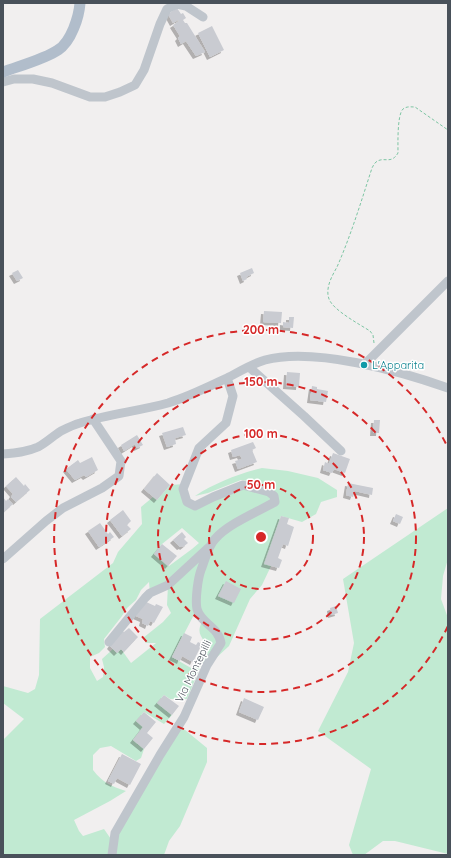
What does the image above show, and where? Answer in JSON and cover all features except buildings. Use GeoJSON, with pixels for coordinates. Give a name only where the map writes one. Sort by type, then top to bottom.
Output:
{"type":"FeatureCollection","features":[{"type":"Feature","properties":{"kind":"main road"},"geometry":{"type":"LineString","coordinates":[[3,72],[59,50],[67,42],[78,16],[80,3]]}},
{"type":"Feature","properties":{"kind":"street"},"geometry":{"type":"LineString","coordinates":[[3,82],[14,79],[33,79],[52,83],[90,97],[105,97],[120,92],[135,84],[144,70],[160,24],[167,9],[177,4],[186,6],[203,17]]}},
{"type":"Feature","properties":{"kind":"street"},"geometry":{"type":"LineString","coordinates":[[364,365],[448,281]]}},
{"type":"Feature","properties":{"kind":"street"},"geometry":{"type":"LineString","coordinates":[[3,454],[23,452],[38,447],[61,431],[93,419],[169,403],[264,361],[293,356],[333,359],[364,365],[408,375],[448,388]]}},
{"type":"Feature","properties":{"kind":"street"},"geometry":{"type":"LineString","coordinates":[[249,367],[341,451]]}},
{"type":"Feature","properties":{"kind":"street","name":"Via Montepilli"},"geometry":{"type":"LineString","coordinates":[[112,855],[115,833],[160,754],[184,717],[207,665],[221,643],[220,635],[203,619],[197,608],[198,579],[214,539],[236,522],[275,502],[274,496],[269,492],[243,485],[195,506],[187,502],[183,489],[199,448],[226,423],[233,396],[227,378]]}},
{"type":"Feature","properties":{"kind":"street"},"geometry":{"type":"LineString","coordinates":[[3,559],[63,508],[102,488],[118,476],[121,461],[93,419]]}},
{"type":"Feature","properties":{"kind":"street"},"geometry":{"type":"LineString","coordinates":[[109,642],[150,593],[168,585],[211,546]]}},
{"type":"Feature","properties":{"kind":"path"},"geometry":{"type":"LineString","coordinates":[[378,352],[373,348],[374,340],[370,330],[335,307],[330,302],[328,285],[355,222],[372,168],[376,162],[395,158],[398,153],[400,115],[404,109],[415,107],[448,130]]}},
{"type":"Feature","properties":{"kind":"green space"},"geometry":{"type":"Polygon","coordinates":[[[262,468],[288,471],[318,478],[337,490],[337,497],[321,502],[316,514],[302,522],[281,516],[265,563],[271,566],[262,585],[250,599],[229,646],[215,659],[202,663],[187,699],[170,699],[164,695],[157,703],[172,715],[164,724],[144,712],[136,721],[143,727],[133,740],[144,749],[141,758],[136,761],[111,746],[100,748],[93,755],[93,770],[100,778],[108,784],[126,791],[74,820],[83,836],[104,829],[113,842],[179,725],[207,748],[207,762],[180,826],[169,841],[164,855],[3,855],[3,740],[24,719],[3,703],[3,686],[28,693],[35,689],[39,675],[40,619],[113,563],[118,552],[142,524],[141,507],[153,497],[157,500],[170,485],[185,484],[183,489],[195,506],[243,485],[268,491],[264,485],[241,480],[208,493],[195,496],[219,483],[262,468]],[[182,528],[162,544],[154,554],[169,566],[199,543],[182,528]],[[149,582],[141,590],[136,600],[127,608],[104,639],[105,647],[99,653],[90,657],[90,668],[97,681],[103,677],[104,667],[102,659],[113,649],[117,653],[121,649],[131,663],[156,643],[146,643],[143,638],[163,622],[171,613],[167,605],[168,585],[150,593],[149,582]],[[197,609],[172,657],[191,668],[204,653],[205,642],[200,631],[200,626],[203,619],[197,609]]]}},
{"type":"Feature","properties":{"kind":"green space"},"geometry":{"type":"Polygon","coordinates":[[[448,508],[448,559],[443,576],[441,599],[448,618],[448,854],[395,841],[383,841],[364,855],[353,855],[349,845],[371,769],[318,731],[348,672],[354,643],[343,579],[448,508]]]}},
{"type":"Feature","properties":{"kind":"place","name":"L'Apparita"},"geometry":{"type":"Point","coordinates":[364,365]}}]}
